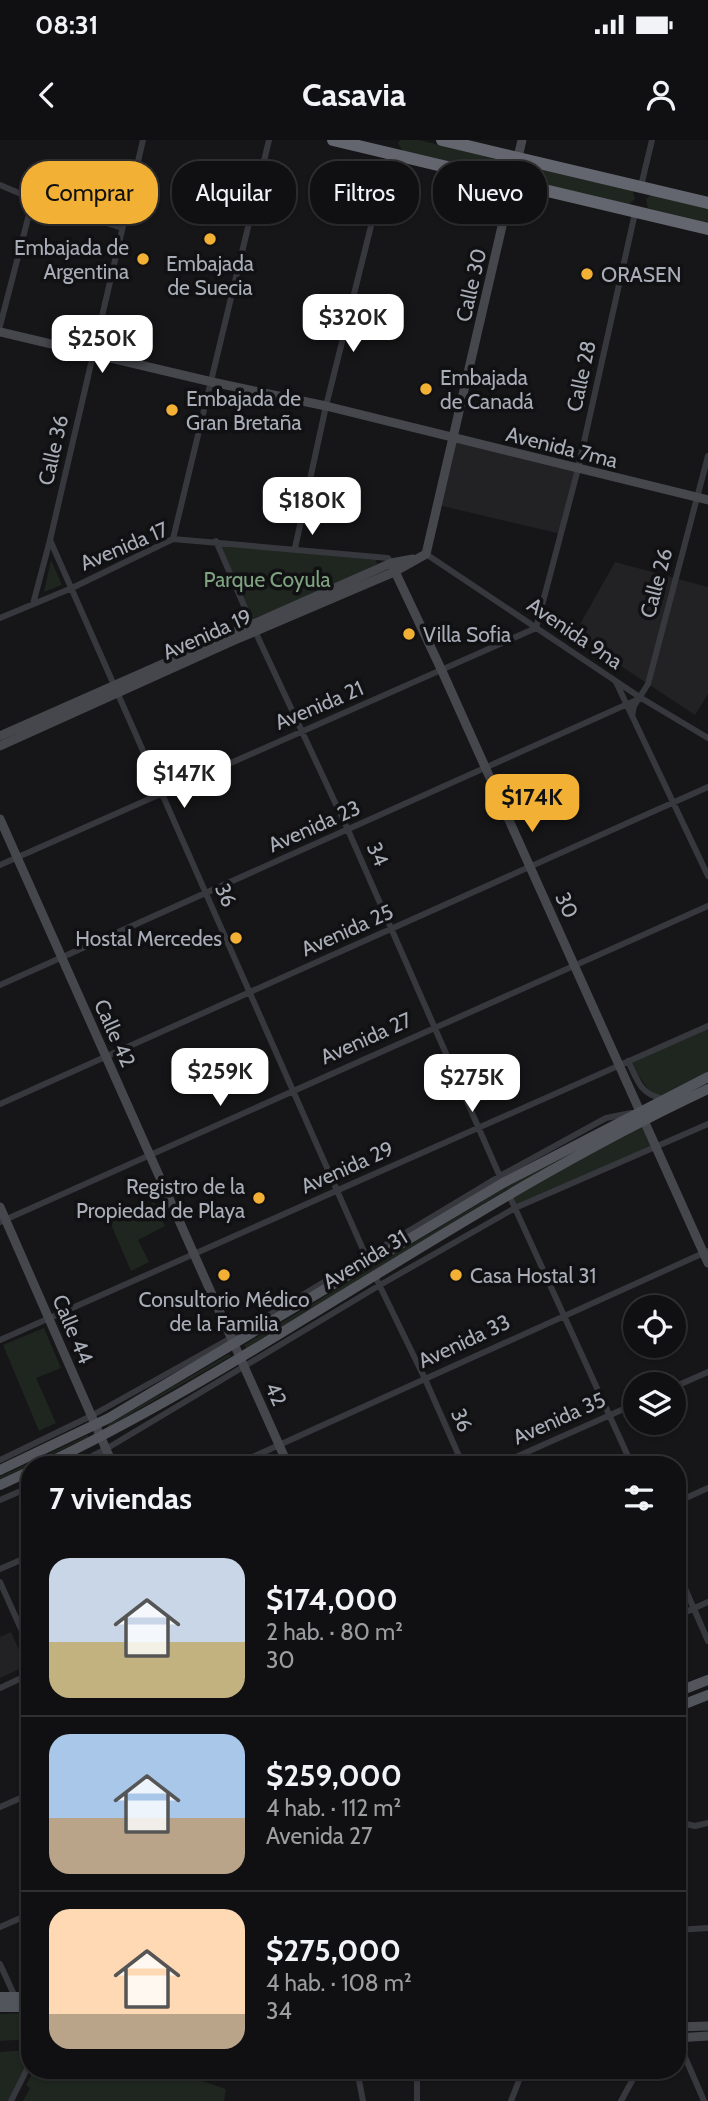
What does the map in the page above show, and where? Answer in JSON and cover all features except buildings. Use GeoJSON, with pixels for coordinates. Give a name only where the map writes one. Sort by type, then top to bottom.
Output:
{"type":"FeatureCollection","features":[{"type":"Feature","properties":{"kind":"highway"},"geometry":{"type":"LineString","coordinates":[[333,140],[433,165]]}},
{"type":"Feature","properties":{"kind":"highway"},"geometry":{"type":"LineString","coordinates":[[442,140],[708,202]]}},
{"type":"Feature","properties":{"kind":"highway"},"geometry":{"type":"LineString","coordinates":[[547,192],[708,229]]}},
{"type":"Feature","properties":{"kind":"main road","name":"Calle 30"},"geometry":{"type":"LineString","coordinates":[[517,161],[522,140]]}},
{"type":"Feature","properties":{"kind":"main road","name":"Calle 30"},"geometry":{"type":"LineString","coordinates":[[454,438],[503,224]]}},
{"type":"Feature","properties":{"kind":"main road","name":"Avenida 7ma"},"geometry":{"type":"LineString","coordinates":[[0,329],[703,499]]}},
{"type":"Feature","properties":{"kind":"main road"},"geometry":{"type":"LineString","coordinates":[[426,554],[454,438]]}},
{"type":"Feature","properties":{"kind":"main road","name":"Avenida 19"},"geometry":{"type":"LineString","coordinates":[[0,736],[426,554]]}},
{"type":"Feature","properties":{"kind":"main road","name":"30"},"geometry":{"type":"LineString","coordinates":[[393,567],[575,966],[624,1063],[642,1115],[706,1252],[708,1263]]}},
{"type":"Feature","properties":{"kind":"main road","name":"Avenida 19"},"geometry":{"type":"LineString","coordinates":[[0,746],[115,689]]}},
{"type":"Feature","properties":{"kind":"main road","name":"Calle 42"},"geometry":{"type":"LineString","coordinates":[[0,819],[233,1341]]}},
{"type":"Feature","properties":{"kind":"main road","name":"Avenida 31"},"geometry":{"type":"LineString","coordinates":[[61,1456],[243,1363],[663,1100],[708,1077]]}},
{"type":"Feature","properties":{"kind":"main road","name":"Avenida 31"},"geometry":{"type":"LineString","coordinates":[[27,1456],[233,1341],[501,1180],[642,1115],[708,1088]]}},
{"type":"Feature","properties":{"kind":"main road","name":"Calle 44"},"geometry":{"type":"LineString","coordinates":[[0,1207],[3,1220],[109,1456]]}},
{"type":"Feature","properties":{"kind":"main road","name":"42"},"geometry":{"type":"LineString","coordinates":[[233,1341],[284,1456]]}},
{"type":"Feature","properties":{"kind":"main road","name":"Avenida 31"},"geometry":{"type":"LineString","coordinates":[[0,1470],[21,1459]]}},
{"type":"Feature","properties":{"kind":"main road"},"geometry":{"type":"LineString","coordinates":[[0,1485],[21,1475]]}},
{"type":"Feature","properties":{"kind":"main road"},"geometry":{"type":"LineString","coordinates":[[686,1688],[708,1679]]}},
{"type":"Feature","properties":{"kind":"main road"},"geometry":{"type":"LineString","coordinates":[[686,1704],[708,1695]]}},
{"type":"Feature","properties":{"kind":"main road"},"geometry":{"type":"LineString","coordinates":[[0,1997],[21,1997]]}},
{"type":"Feature","properties":{"kind":"main road"},"geometry":{"type":"LineString","coordinates":[[0,2007],[21,2007]]}},
{"type":"Feature","properties":{"kind":"main road"},"geometry":{"type":"LineString","coordinates":[[686,2027],[708,2026]]}},
{"type":"Feature","properties":{"kind":"main road"},"geometry":{"type":"LineString","coordinates":[[686,2038],[708,2036]]}},
{"type":"Feature","properties":{"kind":"street","name":"Calle 36"},"geometry":{"type":"LineString","coordinates":[[33,604],[143,140]]}},
{"type":"Feature","properties":{"kind":"street"},"geometry":{"type":"LineString","coordinates":[[173,539],[269,140]]}},
{"type":"Feature","properties":{"kind":"street"},"geometry":{"type":"LineString","coordinates":[[641,186],[652,140]]}},
{"type":"Feature","properties":{"kind":"street"},"geometry":{"type":"LineString","coordinates":[[295,548],[326,406],[389,154]]}},
{"type":"Feature","properties":{"kind":"street"},"geometry":{"type":"LineString","coordinates":[[0,185],[21,194]]}},
{"type":"Feature","properties":{"kind":"street","name":"Calle 28"},"geometry":{"type":"LineString","coordinates":[[536,628],[578,469],[635,213]]}},
{"type":"Feature","properties":{"kind":"street"},"geometry":{"type":"LineString","coordinates":[[0,329],[27,224]]}},
{"type":"Feature","properties":{"kind":"street"},"geometry":{"type":"LineString","coordinates":[[110,224],[122,228]]}},
{"type":"Feature","properties":{"kind":"street","name":"Calle 26"},"geometry":{"type":"LineString","coordinates":[[632,716],[634,706],[648,684],[675,578],[703,499],[708,456]]}},
{"type":"Feature","properties":{"kind":"street","name":"Avenida 17"},"geometry":{"type":"LineString","coordinates":[[0,618],[72,588],[173,539],[388,558],[393,567]]}},
{"type":"Feature","properties":{"kind":"street","name":"36"},"geometry":{"type":"LineString","coordinates":[[50,540],[368,1260]]}},
{"type":"Feature","properties":{"kind":"street","name":"34"},"geometry":{"type":"LineString","coordinates":[[216,541],[348,830],[501,1180]]}},
{"type":"Feature","properties":{"kind":"street","name":"Avenida 9na"},"geometry":{"type":"LineString","coordinates":[[426,554],[616,682],[708,738]]}},
{"type":"Feature","properties":{"kind":"street","name":"Avenida 21"},"geometry":{"type":"LineString","coordinates":[[0,865],[536,628]]}},
{"type":"Feature","properties":{"kind":"street"},"geometry":{"type":"LineString","coordinates":[[616,682],[708,876]]}},
{"type":"Feature","properties":{"kind":"street","name":"Avenida 23"},"geometry":{"type":"LineString","coordinates":[[0,985],[641,698]]}},
{"type":"Feature","properties":{"kind":"street","name":"Avenida 25"},"geometry":{"type":"LineString","coordinates":[[0,1104],[708,787]]}},
{"type":"Feature","properties":{"kind":"street","name":"Avenida 27"},"geometry":{"type":"LineString","coordinates":[[3,1220],[708,906]]}},
{"type":"Feature","properties":{"kind":"street","name":"Avenida 29"},"geometry":{"type":"LineString","coordinates":[[0,1340],[708,1026]]}},
{"type":"Feature","properties":{"kind":"street"},"geometry":{"type":"LineString","coordinates":[[624,1063],[649,1096],[663,1100]]}},
{"type":"Feature","properties":{"kind":"street","name":"Avenida 31"},"geometry":{"type":"LineString","coordinates":[[377,1281],[515,1208],[708,1124]]}},
{"type":"Feature","properties":{"kind":"street"},"geometry":{"type":"LineString","coordinates":[[509,1195],[628,1456]]}},
{"type":"Feature","properties":{"kind":"street","name":"Avenida 33"},"geometry":{"type":"LineString","coordinates":[[253,1456],[706,1252]]}},
{"type":"Feature","properties":{"kind":"street","name":"36"},"geometry":{"type":"LineString","coordinates":[[377,1281],[425,1378],[459,1456]]}},
{"type":"Feature","properties":{"kind":"street","name":"Avenida 31"},"geometry":{"type":"LineString","coordinates":[[92,1456],[243,1363]]}},
{"type":"Feature","properties":{"kind":"street"},"geometry":{"type":"LineString","coordinates":[[686,1381],[708,1371]]}},
{"type":"Feature","properties":{"kind":"street","name":"Avenida 35"},"geometry":{"type":"LineString","coordinates":[[518,1456],[623,1409]]}},
{"type":"Feature","properties":{"kind":"street","name":"Avenida 31"},"geometry":{"type":"LineString","coordinates":[[0,1460],[93,1421]]}},
{"type":"Feature","properties":{"kind":"street"},"geometry":{"type":"LineString","coordinates":[[686,1498],[708,1488]]}},
{"type":"Feature","properties":{"kind":"street"},"geometry":{"type":"LineString","coordinates":[[0,1500],[21,1490]]}},
{"type":"Feature","properties":{"kind":"street"},"geometry":{"type":"LineString","coordinates":[[0,1569],[21,1560]]}},
{"type":"Feature","properties":{"kind":"street"},"geometry":{"type":"LineString","coordinates":[[0,1582],[21,1629]]}},
{"type":"Feature","properties":{"kind":"street"},"geometry":{"type":"LineString","coordinates":[[686,1590],[708,1642]]}},
{"type":"Feature","properties":{"kind":"street"},"geometry":{"type":"LineString","coordinates":[[686,1612],[708,1602]]}},
{"type":"Feature","properties":{"kind":"street"},"geometry":{"type":"LineString","coordinates":[[0,1688],[21,1678]]}},
{"type":"Feature","properties":{"kind":"street"},"geometry":{"type":"LineString","coordinates":[[0,1807],[21,1798]]}},
{"type":"Feature","properties":{"kind":"street"},"geometry":{"type":"LineString","coordinates":[[686,1824],[695,1826],[708,1823]]}},
{"type":"Feature","properties":{"kind":"street"},"geometry":{"type":"LineString","coordinates":[[0,1927],[21,1918]]}},
{"type":"Feature","properties":{"kind":"street"},"geometry":{"type":"LineString","coordinates":[[686,1929],[708,1928]]}},
{"type":"Feature","properties":{"kind":"street"},"geometry":{"type":"LineString","coordinates":[[0,1964],[15,1997]]}},
{"type":"Feature","properties":{"kind":"street"},"geometry":{"type":"LineString","coordinates":[[686,2058],[704,2101]]}},
{"type":"Feature","properties":{"kind":"street"},"geometry":{"type":"LineString","coordinates":[[11,2101],[22,2079]]}},
{"type":"Feature","properties":{"kind":"street"},"geometry":{"type":"LineString","coordinates":[[359,2079],[363,2101]]}},
{"type":"Feature","properties":{"kind":"street"},"geometry":{"type":"LineString","coordinates":[[417,2079],[418,2101]]}},
{"type":"Feature","properties":{"kind":"street"},"geometry":{"type":"LineString","coordinates":[[510,2101],[519,2079]]}},
{"type":"Feature","properties":{"kind":"street"},"geometry":{"type":"LineString","coordinates":[[621,2101],[633,2079]]}},
{"type":"Feature","properties":{"kind":"shaded area"},"geometry":{"type":"Polygon","coordinates":[[[454,438],[578,469],[561,534],[438,505],[454,438]]]}},
{"type":"Feature","properties":{"kind":"shaded area"},"geometry":{"type":"Polygon","coordinates":[[[615,562],[708,587],[708,694],[695,715],[574,635],[615,562]]]}},
{"type":"Feature","properties":{"kind":"shaded area"},"geometry":{"type":"Polygon","coordinates":[[[11,1632],[21,1655],[21,1668],[0,1678],[0,1637],[11,1632]]]}},
{"type":"Feature","properties":{"kind":"green space"},"geometry":{"type":"Polygon","coordinates":[[[401,140],[419,140],[506,161],[442,161],[403,152],[398,143],[401,140]]]}},
{"type":"Feature","properties":{"kind":"green space"},"geometry":{"type":"Polygon","coordinates":[[[547,170],[632,190],[635,199],[628,205],[547,185],[547,170]]]}},
{"type":"Feature","properties":{"kind":"green space"},"geometry":{"type":"Polygon","coordinates":[[[653,193],[708,207],[708,223],[648,208],[646,199],[653,193]]]}},
{"type":"Feature","properties":{"kind":"green space","name":"Parque Coyula"},"geometry":{"type":"Polygon","coordinates":[[[221,545],[376,560],[377,564],[252,619],[221,545]]]}},
{"type":"Feature","properties":{"kind":"green space"},"geometry":{"type":"Polygon","coordinates":[[[51,560],[62,585],[44,592],[51,560]]]}},
{"type":"Feature","properties":{"kind":"green space"},"geometry":{"type":"Polygon","coordinates":[[[708,1026],[708,1077],[663,1099],[649,1090],[628,1061],[708,1026]]]}},
{"type":"Feature","properties":{"kind":"green space"},"geometry":{"type":"Polygon","coordinates":[[[644,1119],[657,1148],[517,1207],[509,1195],[644,1119]]]}},
{"type":"Feature","properties":{"kind":"green space"},"geometry":{"type":"Polygon","coordinates":[[[577,1148],[575,1153],[506,1190],[246,1348],[244,1345],[505,1188],[577,1148]]]}},
{"type":"Feature","properties":{"kind":"green space"},"geometry":{"type":"Polygon","coordinates":[[[154,1202],[165,1226],[138,1240],[149,1262],[131,1271],[110,1222],[154,1202]]]}},
{"type":"Feature","properties":{"kind":"green space"},"geometry":{"type":"Polygon","coordinates":[[[44,1328],[61,1368],[36,1378],[56,1423],[39,1431],[3,1345],[44,1328]]]}},
{"type":"Feature","properties":{"kind":"green space"},"geometry":{"type":"Polygon","coordinates":[[[229,1354],[231,1356],[108,1427],[107,1425],[229,1354]]]}},
{"type":"Feature","properties":{"kind":"green space"},"geometry":{"type":"Polygon","coordinates":[[[88,1435],[88,1437],[44,1456],[88,1435]]]}},
{"type":"Feature","properties":{"kind":"green space"},"geometry":{"type":"Polygon","coordinates":[[[21,1467],[0,1479],[0,1477],[21,1467]]]}},
{"type":"Feature","properties":{"kind":"green space"},"geometry":{"type":"Polygon","coordinates":[[[21,2013],[21,2040],[0,2041],[0,2014],[21,2013]]]}},
{"type":"Feature","properties":{"kind":"green space"},"geometry":{"type":"Polygon","coordinates":[[[21,2051],[21,2074],[8,2101],[0,2101],[0,2052],[21,2051]]]}},
{"type":"Feature","properties":{"kind":"green space"},"geometry":{"type":"Polygon","coordinates":[[[29,2079],[197,2079],[226,2089],[224,2101],[23,2101],[30,2088],[26,2085],[29,2079]]]}},
{"type":"Feature","properties":{"kind":"place","name":"Embajada de Suecia"},"geometry":{"type":"Point","coordinates":[210,239]}},
{"type":"Feature","properties":{"kind":"place","name":"Embajada de Argentina"},"geometry":{"type":"Point","coordinates":[143,259]}},
{"type":"Feature","properties":{"kind":"place","name":"ORASEN"},"geometry":{"type":"Point","coordinates":[587,274]}},
{"type":"Feature","properties":{"kind":"place","name":"Embajada de Canadá"},"geometry":{"type":"Point","coordinates":[426,389]}},
{"type":"Feature","properties":{"kind":"place","name":"Embajada de Gran Bretaña"},"geometry":{"type":"Point","coordinates":[172,410]}},
{"type":"Feature","properties":{"kind":"place","name":"Villa Sofia"},"geometry":{"type":"Point","coordinates":[409,634]}},
{"type":"Feature","properties":{"kind":"place","name":"Hostal Mercedes"},"geometry":{"type":"Point","coordinates":[236,938]}},
{"type":"Feature","properties":{"kind":"place","name":"Registro de la Propiedad de Playa"},"geometry":{"type":"Point","coordinates":[259,1198]}},
{"type":"Feature","properties":{"kind":"place","name":"Consultorio Médico de la Familia"},"geometry":{"type":"Point","coordinates":[224,1275]}},
{"type":"Feature","properties":{"kind":"place","name":"Casa Hostal 31"},"geometry":{"type":"Point","coordinates":[456,1275]}}]}
